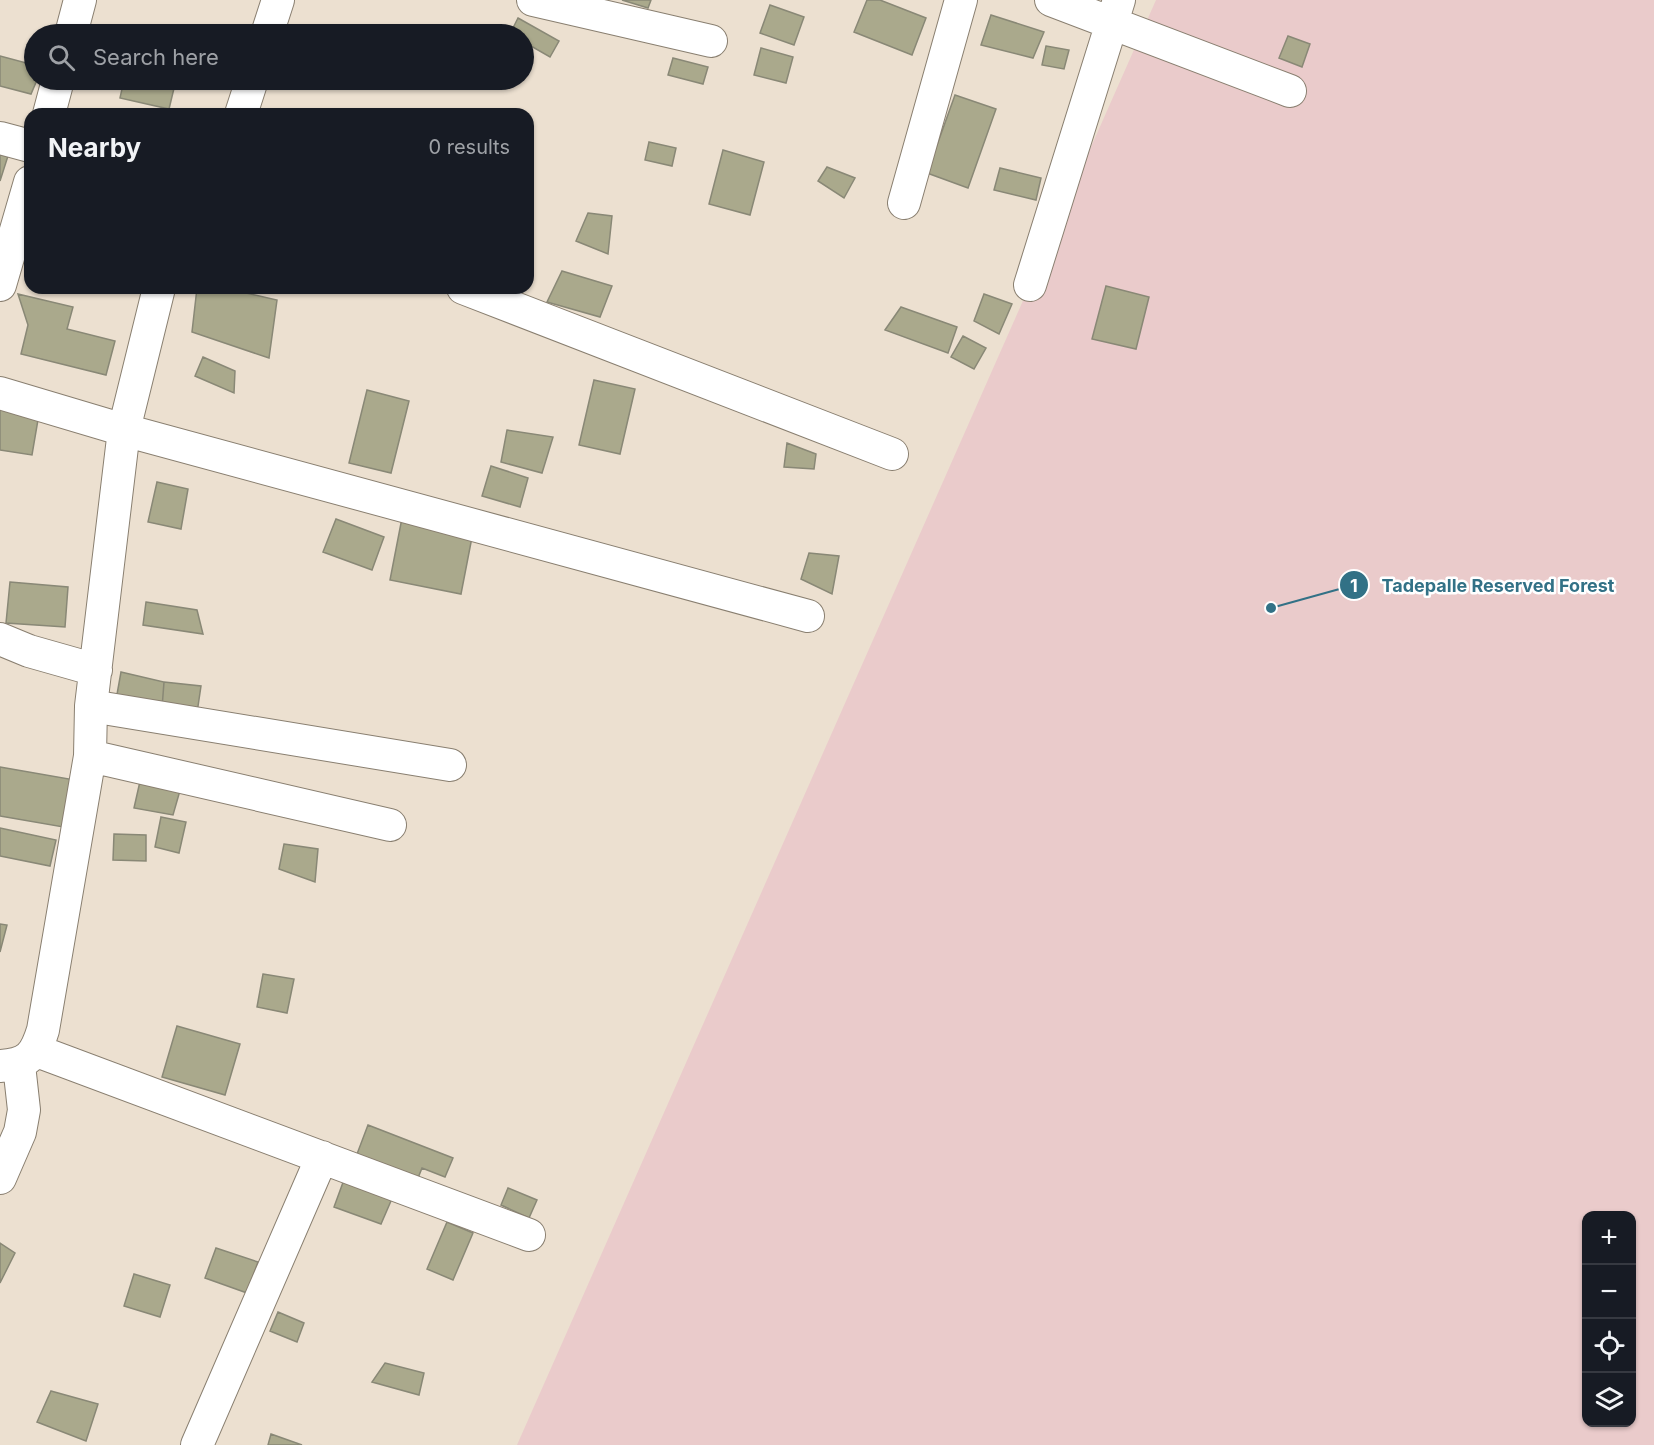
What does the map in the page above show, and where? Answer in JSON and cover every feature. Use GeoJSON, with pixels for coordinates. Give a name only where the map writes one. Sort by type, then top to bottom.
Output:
{"type":"FeatureCollection","features":[{"type":"Feature","properties":{"kind":"street"},"geometry":{"type":"LineString","coordinates":[[74,24],[80,0]]}},
{"type":"Feature","properties":{"kind":"street"},"geometry":{"type":"LineString","coordinates":[[270,24],[278,0]]}},
{"type":"Feature","properties":{"kind":"street"},"geometry":{"type":"LineString","coordinates":[[532,0],[711,41]]}},
{"type":"Feature","properties":{"kind":"street"},"geometry":{"type":"LineString","coordinates":[[904,203],[961,0]]}},
{"type":"Feature","properties":{"kind":"street"},"geometry":{"type":"LineString","coordinates":[[1051,0],[1115,12],[1290,91]]}},
{"type":"Feature","properties":{"kind":"street"},"geometry":{"type":"LineString","coordinates":[[1030,285],[1115,12]]}},
{"type":"Feature","properties":{"kind":"street"},"geometry":{"type":"LineString","coordinates":[[51,108],[55,90]]}},
{"type":"Feature","properties":{"kind":"street"},"geometry":{"type":"LineString","coordinates":[[243,108],[249,90]]}},
{"type":"Feature","properties":{"kind":"street"},"geometry":{"type":"LineString","coordinates":[[0,138],[24,144]]}},
{"type":"Feature","properties":{"kind":"street"},"geometry":{"type":"LineString","coordinates":[[0,285],[24,203]]}},
{"type":"Feature","properties":{"kind":"street"},"geometry":{"type":"LineString","coordinates":[[0,1178],[20,1132],[24,1110],[18,1060],[79,835],[90,756],[91,706],[124,430],[158,294]]}},
{"type":"Feature","properties":{"kind":"street"},"geometry":{"type":"LineString","coordinates":[[479,294],[892,454]]}},
{"type":"Feature","properties":{"kind":"street"},"geometry":{"type":"LineString","coordinates":[[0,393],[124,430],[808,616]]}},
{"type":"Feature","properties":{"kind":"street"},"geometry":{"type":"LineString","coordinates":[[0,639],[29,651],[96,670]]}},
{"type":"Feature","properties":{"kind":"street"},"geometry":{"type":"LineString","coordinates":[[91,706],[450,765]]}},
{"type":"Feature","properties":{"kind":"street"},"geometry":{"type":"LineString","coordinates":[[90,756],[390,825]]}},
{"type":"Feature","properties":{"kind":"street"},"geometry":{"type":"LineString","coordinates":[[18,1060],[322,1157],[529,1235]]}},
{"type":"Feature","properties":{"kind":"street"},"geometry":{"type":"LineString","coordinates":[[198,1445],[322,1157]]}},
{"type":"Feature","properties":{"kind":"shaded area"},"geometry":{"type":"Polygon","coordinates":[[[1156,0],[1654,0],[1654,1445],[517,1445],[1156,0]]]}},
{"type":"Feature","properties":{"kind":"building"},"geometry":{"type":"Polygon","coordinates":[[[622,0],[651,0],[648,8],[622,0]]]}},
{"type":"Feature","properties":{"kind":"building"},"geometry":{"type":"Polygon","coordinates":[[[867,0],[880,0],[926,18],[912,55],[854,32],[867,0]]]}},
{"type":"Feature","properties":{"kind":"building"},"geometry":{"type":"Polygon","coordinates":[[[770,5],[804,17],[794,45],[760,33],[770,5]]]}},
{"type":"Feature","properties":{"kind":"building"},"geometry":{"type":"Polygon","coordinates":[[[991,15],[1044,32],[1033,58],[981,45],[991,15]]]}},
{"type":"Feature","properties":{"kind":"building"},"geometry":{"type":"Polygon","coordinates":[[[518,18],[529,24],[515,24],[518,18]]]}},
{"type":"Feature","properties":{"kind":"building"},"geometry":{"type":"Polygon","coordinates":[[[534,27],[559,41],[550,57],[534,48],[534,27]]]}},
{"type":"Feature","properties":{"kind":"building"},"geometry":{"type":"Polygon","coordinates":[[[1288,36],[1310,44],[1302,67],[1279,58],[1288,36]]]}},
{"type":"Feature","properties":{"kind":"building"},"geometry":{"type":"Polygon","coordinates":[[[1046,46],[1069,50],[1064,69],[1042,65],[1046,46]]]}},
{"type":"Feature","properties":{"kind":"building"},"geometry":{"type":"Polygon","coordinates":[[[761,48],[793,57],[786,83],[754,75],[761,48]]]}},
{"type":"Feature","properties":{"kind":"building"},"geometry":{"type":"Polygon","coordinates":[[[0,56],[24,62],[24,90],[33,90],[31,94],[0,86],[0,56]]]}},
{"type":"Feature","properties":{"kind":"building"},"geometry":{"type":"Polygon","coordinates":[[[673,58],[708,67],[703,84],[668,75],[673,58]]]}},
{"type":"Feature","properties":{"kind":"building"},"geometry":{"type":"Polygon","coordinates":[[[122,90],[174,90],[169,108],[120,98],[122,90]]]}},
{"type":"Feature","properties":{"kind":"building"},"geometry":{"type":"Polygon","coordinates":[[[955,95],[996,109],[968,188],[927,173],[955,95]]]}},
{"type":"Feature","properties":{"kind":"building"},"geometry":{"type":"Polygon","coordinates":[[[649,142],[676,148],[672,166],[645,160],[649,142]]]}},
{"type":"Feature","properties":{"kind":"building"},"geometry":{"type":"Polygon","coordinates":[[[723,150],[764,162],[750,215],[709,204],[723,150]]]}},
{"type":"Feature","properties":{"kind":"building"},"geometry":{"type":"Polygon","coordinates":[[[0,155],[8,156],[0,181],[0,155]]]}},
{"type":"Feature","properties":{"kind":"building"},"geometry":{"type":"Polygon","coordinates":[[[827,167],[855,178],[844,198],[818,181],[827,167]]]}},
{"type":"Feature","properties":{"kind":"building"},"geometry":{"type":"Polygon","coordinates":[[[1000,168],[1041,178],[1036,200],[994,190],[1000,168]]]}},
{"type":"Feature","properties":{"kind":"building"},"geometry":{"type":"Polygon","coordinates":[[[588,213],[612,216],[608,254],[576,241],[588,213]]]}},
{"type":"Feature","properties":{"kind":"building"},"geometry":{"type":"Polygon","coordinates":[[[562,271],[612,286],[600,317],[547,302],[562,271]]]}},
{"type":"Feature","properties":{"kind":"building"},"geometry":{"type":"Polygon","coordinates":[[[1106,286],[1149,297],[1136,349],[1092,339],[1106,286]]]}},
{"type":"Feature","properties":{"kind":"building"},"geometry":{"type":"Polygon","coordinates":[[[18,294],[73,307],[67,329],[115,341],[106,375],[21,354],[28,325],[18,294]]]}},
{"type":"Feature","properties":{"kind":"building"},"geometry":{"type":"Polygon","coordinates":[[[196,294],[250,294],[277,300],[269,358],[192,332],[196,294]]]}},
{"type":"Feature","properties":{"kind":"building"},"geometry":{"type":"Polygon","coordinates":[[[984,294],[1012,304],[999,334],[974,321],[984,294]]]}},
{"type":"Feature","properties":{"kind":"building"},"geometry":{"type":"Polygon","coordinates":[[[901,307],[957,327],[948,353],[885,330],[901,307]]]}},
{"type":"Feature","properties":{"kind":"building"},"geometry":{"type":"Polygon","coordinates":[[[963,336],[986,348],[974,369],[951,357],[963,336]]]}},
{"type":"Feature","properties":{"kind":"building"},"geometry":{"type":"Polygon","coordinates":[[[203,357],[235,371],[234,393],[195,376],[203,357]]]}},
{"type":"Feature","properties":{"kind":"building"},"geometry":{"type":"Polygon","coordinates":[[[594,380],[635,389],[620,454],[579,445],[594,380]]]}},
{"type":"Feature","properties":{"kind":"building"},"geometry":{"type":"Polygon","coordinates":[[[367,390],[409,401],[391,473],[349,463],[367,390]]]}},
{"type":"Feature","properties":{"kind":"building"},"geometry":{"type":"Polygon","coordinates":[[[0,408],[39,414],[32,455],[0,450],[0,408]]]}},
{"type":"Feature","properties":{"kind":"building"},"geometry":{"type":"Polygon","coordinates":[[[507,430],[553,437],[542,473],[501,462],[507,430]]]}},
{"type":"Feature","properties":{"kind":"building"},"geometry":{"type":"Polygon","coordinates":[[[787,443],[816,454],[814,469],[784,467],[787,443]]]}},
{"type":"Feature","properties":{"kind":"building"},"geometry":{"type":"Polygon","coordinates":[[[491,466],[528,478],[520,507],[482,496],[491,466]]]}},
{"type":"Feature","properties":{"kind":"building"},"geometry":{"type":"Polygon","coordinates":[[[157,482],[188,489],[181,529],[148,522],[157,482]]]}},
{"type":"Feature","properties":{"kind":"building"},"geometry":{"type":"Polygon","coordinates":[[[402,518],[473,532],[461,594],[390,580],[402,518]]]}},
{"type":"Feature","properties":{"kind":"building"},"geometry":{"type":"Polygon","coordinates":[[[336,519],[384,537],[372,570],[323,552],[336,519]]]}},
{"type":"Feature","properties":{"kind":"building"},"geometry":{"type":"Polygon","coordinates":[[[809,553],[839,556],[832,594],[801,579],[809,553]]]}},
{"type":"Feature","properties":{"kind":"building"},"geometry":{"type":"Polygon","coordinates":[[[10,582],[68,587],[65,627],[6,623],[10,582]]]}},
{"type":"Feature","properties":{"kind":"building"},"geometry":{"type":"Polygon","coordinates":[[[146,602],[197,610],[203,634],[143,625],[146,602]]]}},
{"type":"Feature","properties":{"kind":"building"},"geometry":{"type":"Polygon","coordinates":[[[121,672],[164,682],[162,708],[116,700],[121,672]]]}},
{"type":"Feature","properties":{"kind":"building"},"geometry":{"type":"Polygon","coordinates":[[[164,682],[201,686],[197,713],[162,708],[164,682]]]}},
{"type":"Feature","properties":{"kind":"building"},"geometry":{"type":"Polygon","coordinates":[[[0,767],[75,780],[69,828],[0,816],[0,767]]]}},
{"type":"Feature","properties":{"kind":"building"},"geometry":{"type":"Polygon","coordinates":[[[141,777],[181,787],[173,815],[134,808],[141,777]]]}},
{"type":"Feature","properties":{"kind":"building"},"geometry":{"type":"Polygon","coordinates":[[[161,817],[186,822],[179,853],[155,847],[161,817]]]}},
{"type":"Feature","properties":{"kind":"building"},"geometry":{"type":"Polygon","coordinates":[[[0,828],[56,840],[50,866],[0,856],[0,828]]]}},
{"type":"Feature","properties":{"kind":"building"},"geometry":{"type":"Polygon","coordinates":[[[114,834],[146,835],[146,861],[113,860],[114,834]]]}},
{"type":"Feature","properties":{"kind":"building"},"geometry":{"type":"Polygon","coordinates":[[[284,844],[318,849],[315,882],[279,869],[284,844]]]}},
{"type":"Feature","properties":{"kind":"building"},"geometry":{"type":"Polygon","coordinates":[[[0,924],[7,925],[0,952],[0,924]]]}},
{"type":"Feature","properties":{"kind":"building"},"geometry":{"type":"Polygon","coordinates":[[[263,974],[294,979],[287,1013],[257,1007],[263,974]]]}},
{"type":"Feature","properties":{"kind":"building"},"geometry":{"type":"Polygon","coordinates":[[[177,1026],[240,1044],[225,1095],[162,1077],[177,1026]]]}},
{"type":"Feature","properties":{"kind":"building"},"geometry":{"type":"Polygon","coordinates":[[[368,1125],[453,1158],[445,1177],[422,1168],[418,1178],[357,1154],[368,1125]]]}},
{"type":"Feature","properties":{"kind":"building"},"geometry":{"type":"Polygon","coordinates":[[[345,1177],[394,1194],[381,1224],[334,1207],[345,1177]]]}},
{"type":"Feature","properties":{"kind":"building"},"geometry":{"type":"Polygon","coordinates":[[[508,1188],[537,1200],[529,1218],[501,1205],[508,1188]]]}},
{"type":"Feature","properties":{"kind":"building"},"geometry":{"type":"Polygon","coordinates":[[[447,1222],[473,1233],[453,1280],[427,1269],[447,1222]]]}},
{"type":"Feature","properties":{"kind":"building"},"geometry":{"type":"Polygon","coordinates":[[[0,1243],[15,1253],[0,1283],[0,1243]]]}},
{"type":"Feature","properties":{"kind":"building"},"geometry":{"type":"Polygon","coordinates":[[[216,1248],[258,1262],[247,1293],[205,1278],[216,1248]]]}},
{"type":"Feature","properties":{"kind":"building"},"geometry":{"type":"Polygon","coordinates":[[[134,1274],[170,1285],[160,1317],[124,1306],[134,1274]]]}},
{"type":"Feature","properties":{"kind":"building"},"geometry":{"type":"Polygon","coordinates":[[[278,1312],[304,1323],[297,1342],[270,1331],[278,1312]]]}},
{"type":"Feature","properties":{"kind":"building"},"geometry":{"type":"Polygon","coordinates":[[[385,1363],[424,1373],[419,1395],[372,1382],[385,1363]]]}},
{"type":"Feature","properties":{"kind":"building"},"geometry":{"type":"Polygon","coordinates":[[[51,1391],[98,1404],[86,1441],[37,1422],[51,1391]]]}},
{"type":"Feature","properties":{"kind":"building"},"geometry":{"type":"Polygon","coordinates":[[[271,1434],[302,1445],[268,1445],[271,1434]]]}},
{"type":"Feature","properties":{"kind":"place","name":"Tadepalle Reserved Forest"},"geometry":{"type":"Point","coordinates":[1271,608]}}]}
